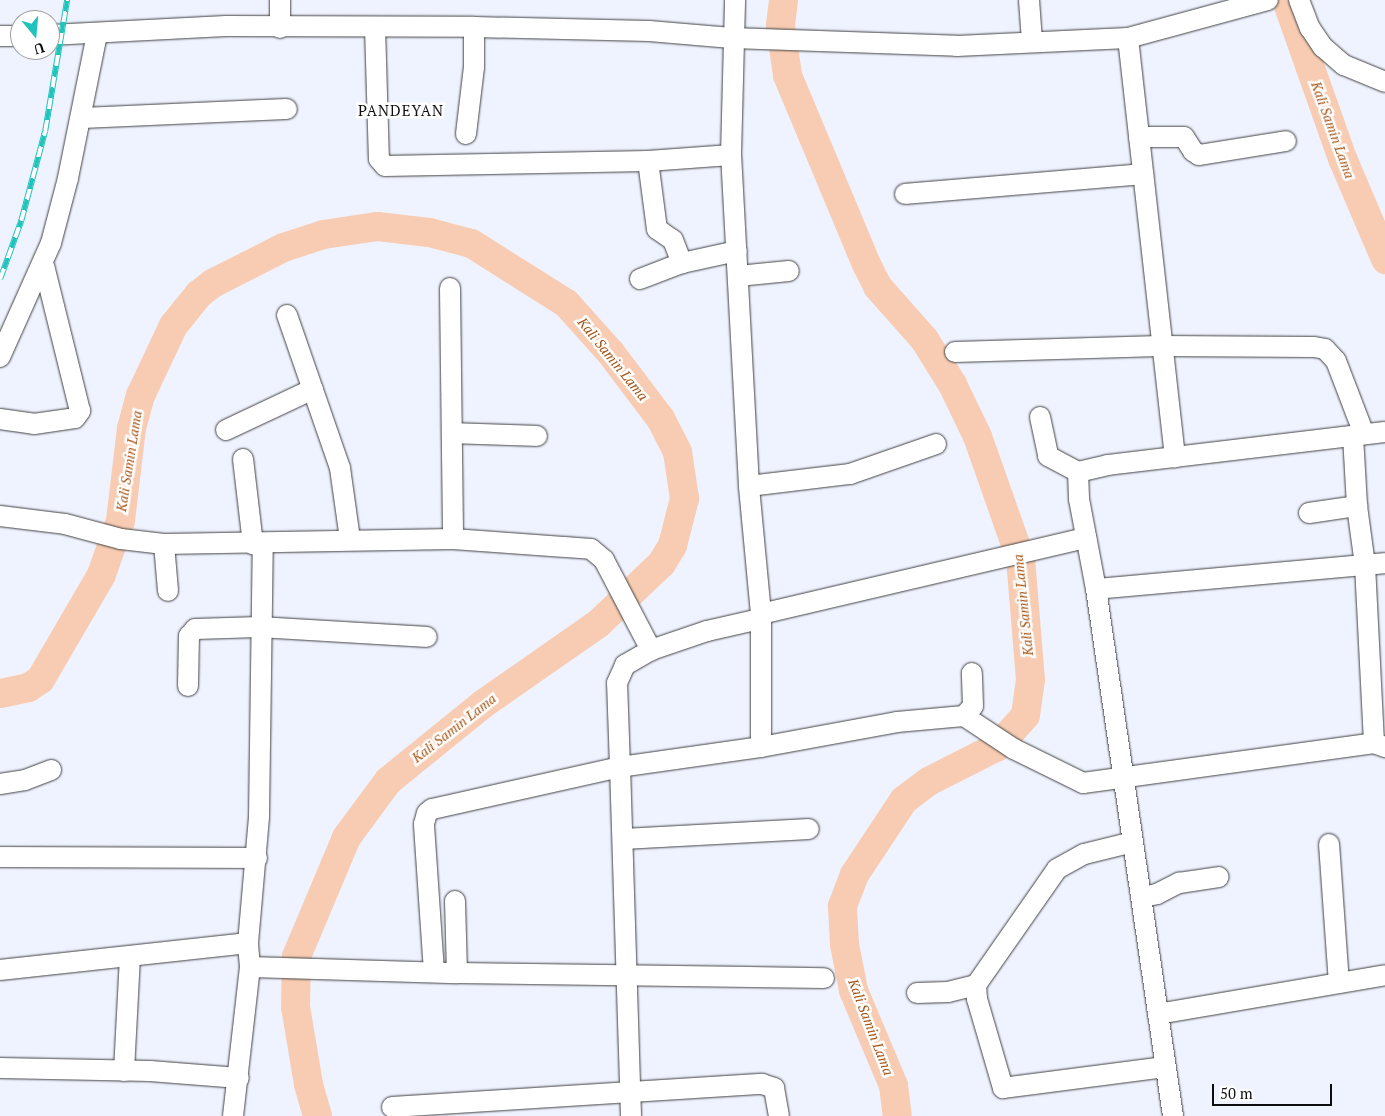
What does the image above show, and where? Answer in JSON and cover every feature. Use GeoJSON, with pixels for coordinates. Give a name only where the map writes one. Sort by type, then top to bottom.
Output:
{"type":"FeatureCollection","features":[{"type":"Feature","properties":{"kind":"street"},"geometry":{"type":"LineString","coordinates":[[280,0],[280,28]]}},
{"type":"Feature","properties":{"kind":"street"},"geometry":{"type":"LineString","coordinates":[[735,0],[732,38],[731,155],[749,486],[760,617],[761,747]]}},
{"type":"Feature","properties":{"kind":"street"},"geometry":{"type":"LineString","coordinates":[[1029,0],[1032,41]]}},
{"type":"Feature","properties":{"kind":"street"},"geometry":{"type":"LineString","coordinates":[[60,35],[226,26],[280,28],[474,27],[649,31],[841,44],[957,46],[1128,38],[1268,0]]}},
{"type":"Feature","properties":{"kind":"street"},"geometry":{"type":"LineString","coordinates":[[1300,0],[1310,28],[1323,47],[1344,65],[1385,82]]}},
{"type":"Feature","properties":{"kind":"street"},"geometry":{"type":"LineString","coordinates":[[375,27],[379,159],[385,166],[648,161],[731,155]]}},
{"type":"Feature","properties":{"kind":"street"},"geometry":{"type":"LineString","coordinates":[[466,134],[474,67],[474,27]]}},
{"type":"Feature","properties":{"kind":"street"},"geometry":{"type":"LineString","coordinates":[[0,357],[7,328],[44,266],[58,218],[81,118],[97,34]]}},
{"type":"Feature","properties":{"kind":"street"},"geometry":{"type":"LineString","coordinates":[[1128,38],[1160,346],[1174,458]]}},
{"type":"Feature","properties":{"kind":"street"},"geometry":{"type":"LineString","coordinates":[[81,118],[287,109]]}},
{"type":"Feature","properties":{"kind":"street"},"geometry":{"type":"LineString","coordinates":[[1139,137],[1184,137],[1192,151],[1199,155],[1286,141]]}},
{"type":"Feature","properties":{"kind":"street"},"geometry":{"type":"LineString","coordinates":[[648,161],[656,229],[673,240],[682,263]]}},
{"type":"Feature","properties":{"kind":"street"},"geometry":{"type":"LineString","coordinates":[[905,194],[1143,174]]}},
{"type":"Feature","properties":{"kind":"street"},"geometry":{"type":"LineString","coordinates":[[640,279],[682,263],[737,251]]}},
{"type":"Feature","properties":{"kind":"street"},"geometry":{"type":"LineString","coordinates":[[0,419],[34,424],[74,418],[80,411],[44,266]]}},
{"type":"Feature","properties":{"kind":"street"},"geometry":{"type":"LineString","coordinates":[[738,276],[789,270]]}},
{"type":"Feature","properties":{"kind":"street"},"geometry":{"type":"LineString","coordinates":[[450,288],[453,539]]}},
{"type":"Feature","properties":{"kind":"street"},"geometry":{"type":"LineString","coordinates":[[287,315],[343,479],[350,540]]}},
{"type":"Feature","properties":{"kind":"street"},"geometry":{"type":"LineString","coordinates":[[434,972],[424,824],[427,813],[432,809],[620,767],[761,747],[896,722],[964,716],[1014,749],[1072,780],[1093,783],[1380,745],[1379,703],[1358,506],[1359,435],[1336,361],[1325,350],[1314,346],[1160,346],[955,352]]}},
{"type":"Feature","properties":{"kind":"street"},"geometry":{"type":"LineString","coordinates":[[226,430],[313,389]]}},
{"type":"Feature","properties":{"kind":"street"},"geometry":{"type":"LineString","coordinates":[[1040,416],[1048,456],[1078,472],[1385,432]]}},
{"type":"Feature","properties":{"kind":"street"},"geometry":{"type":"LineString","coordinates":[[452,433],[537,436]]}},
{"type":"Feature","properties":{"kind":"street"},"geometry":{"type":"LineString","coordinates":[[749,486],[850,474],[936,444]]}},
{"type":"Feature","properties":{"kind":"street"},"geometry":{"type":"LineString","coordinates":[[233,1116],[239,1078],[250,966],[248,943],[257,858],[260,627],[258,544],[243,459]]}},
{"type":"Feature","properties":{"kind":"street"},"geometry":{"type":"LineString","coordinates":[[1078,472],[1086,538],[1096,589],[1122,778],[1142,897],[1173,1116]]}},
{"type":"Feature","properties":{"kind":"street"},"geometry":{"type":"LineString","coordinates":[[1309,513],[1358,506]]}},
{"type":"Feature","properties":{"kind":"street"},"geometry":{"type":"LineString","coordinates":[[0,516],[65,524],[115,538],[164,544],[258,544],[350,540],[453,539],[590,549],[602,556],[651,650]]}},
{"type":"Feature","properties":{"kind":"street"},"geometry":{"type":"LineString","coordinates":[[631,1116],[618,677],[625,665],[651,650],[707,631],[1008,554],[1086,538]]}},
{"type":"Feature","properties":{"kind":"street"},"geometry":{"type":"LineString","coordinates":[[164,544],[168,591]]}},
{"type":"Feature","properties":{"kind":"street"},"geometry":{"type":"LineString","coordinates":[[1096,589],[1385,563]]}},
{"type":"Feature","properties":{"kind":"street"},"geometry":{"type":"LineString","coordinates":[[188,686],[189,636],[192,631],[260,627],[427,638]]}},
{"type":"Feature","properties":{"kind":"street"},"geometry":{"type":"LineString","coordinates":[[964,716],[973,706],[972,673]]}},
{"type":"Feature","properties":{"kind":"street"},"geometry":{"type":"LineString","coordinates":[[0,784],[24,780],[51,770]]}},
{"type":"Feature","properties":{"kind":"street"},"geometry":{"type":"LineString","coordinates":[[624,838],[809,829]]}},
{"type":"Feature","properties":{"kind":"street"},"geometry":{"type":"LineString","coordinates":[[1133,842],[1084,854],[1057,869],[976,985],[977,999],[1003,1088],[1165,1067]]}},
{"type":"Feature","properties":{"kind":"street"},"geometry":{"type":"LineString","coordinates":[[1329,844],[1340,982]]}},
{"type":"Feature","properties":{"kind":"street"},"geometry":{"type":"LineString","coordinates":[[0,857],[257,858]]}},
{"type":"Feature","properties":{"kind":"street"},"geometry":{"type":"LineString","coordinates":[[1142,897],[1179,883],[1219,877]]}},
{"type":"Feature","properties":{"kind":"street"},"geometry":{"type":"LineString","coordinates":[[455,901],[457,973]]}},
{"type":"Feature","properties":{"kind":"street"},"geometry":{"type":"LineString","coordinates":[[0,970],[130,958],[248,943]]}},
{"type":"Feature","properties":{"kind":"street"},"geometry":{"type":"LineString","coordinates":[[124,1071],[130,958]]}},
{"type":"Feature","properties":{"kind":"street"},"geometry":{"type":"LineString","coordinates":[[250,966],[457,973],[824,978]]}},
{"type":"Feature","properties":{"kind":"street"},"geometry":{"type":"LineString","coordinates":[[1158,1014],[1385,975]]}},
{"type":"Feature","properties":{"kind":"street"},"geometry":{"type":"LineString","coordinates":[[917,993],[936,993],[976,985]]}},
{"type":"Feature","properties":{"kind":"street"},"geometry":{"type":"LineString","coordinates":[[0,1068],[124,1071],[239,1078]]}},
{"type":"Feature","properties":{"kind":"street"},"geometry":{"type":"LineString","coordinates":[[392,1107],[762,1084],[774,1088],[779,1116]]}},
{"type":"Feature","properties":{"kind":"waterway","name":"Kali Samin Lama"},"geometry":{"type":"LineString","coordinates":[[783,0],[780,25],[787,75],[866,264],[877,286],[924,339],[952,384],[977,436],[1020,558],[1030,679],[1025,715],[997,746],[928,781],[903,800],[854,874],[842,906],[844,944],[853,990],[893,1085],[897,1116]]}},
{"type":"Feature","properties":{"kind":"waterway","name":"Kali Samin Lama"},"geometry":{"type":"LineString","coordinates":[[1286,0],[1342,158],[1385,259]]}},
{"type":"Feature","properties":{"kind":"waterway","name":"Kali Samin Lama"},"geometry":{"type":"LineString","coordinates":[[0,693],[28,687],[40,679],[101,574],[120,520],[131,428],[140,395],[173,325],[198,294],[212,283],[283,247],[323,234],[377,226],[429,232],[471,243],[566,303],[610,352],[660,418],[677,452],[684,498],[672,545],[661,563],[598,623],[482,704],[388,780],[346,837],[296,956],[295,1006],[308,1084],[317,1116]]}},
{"type":"Feature","properties":{"kind":"railway"},"geometry":{"type":"LineString","coordinates":[[0,279],[21,221],[45,131],[67,0]]}},
{"type":"Feature","properties":{"kind":"district","name":"PANDEYAN"},"geometry":{"type":"Point","coordinates":[401,111]}}]}
